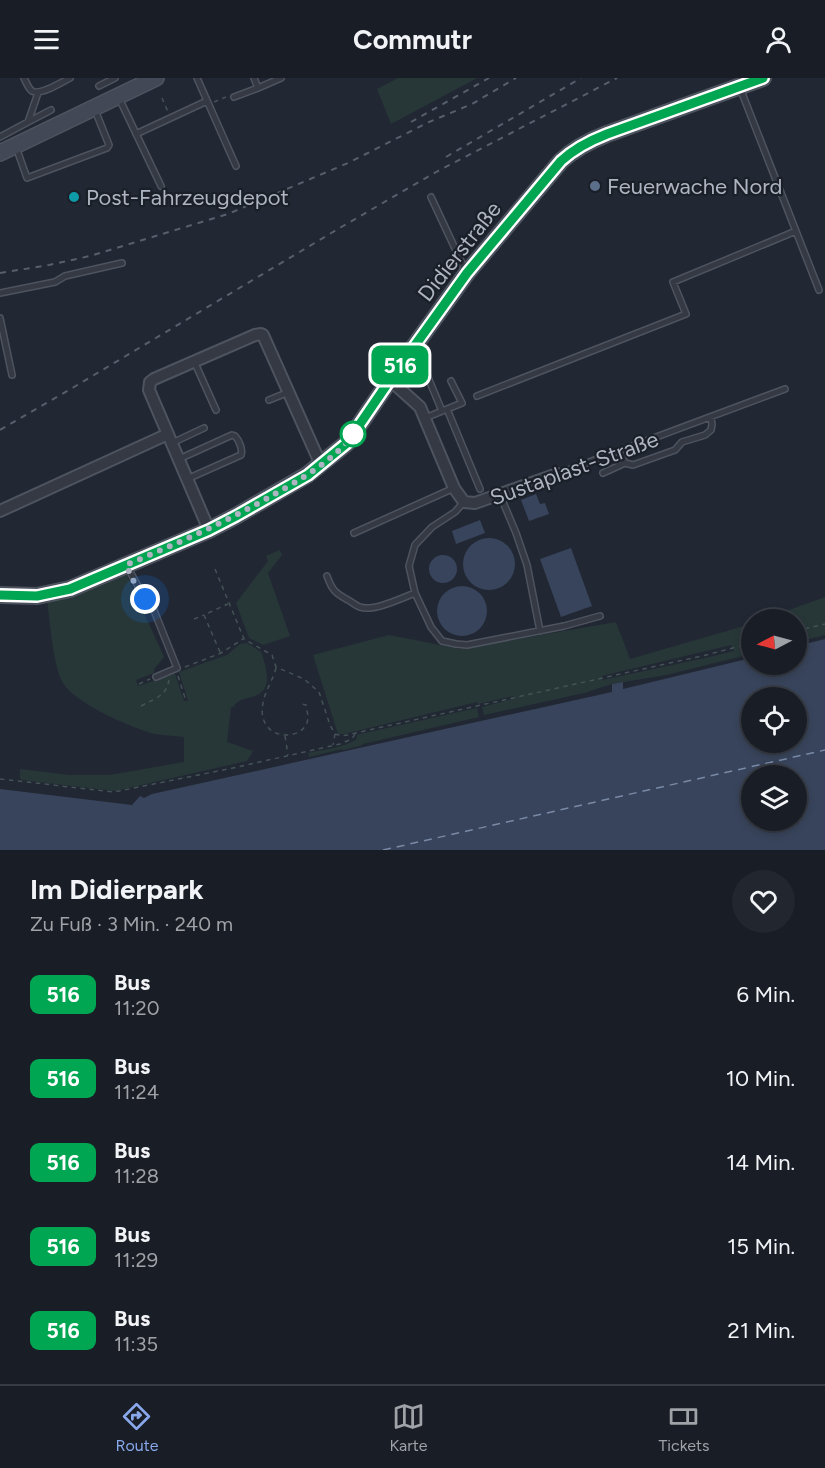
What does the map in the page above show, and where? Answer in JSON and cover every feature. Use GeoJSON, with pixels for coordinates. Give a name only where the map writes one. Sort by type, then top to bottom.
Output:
{"type":"FeatureCollection","features":[{"type":"Feature","properties":{"kind":"street"},"geometry":{"type":"LineString","coordinates":[[0,153],[119,96],[132,86],[156,78]]}},
{"type":"Feature","properties":{"kind":"street","name":"Didierstraße"},"geometry":{"type":"LineString","coordinates":[[0,595],[37,596],[70,589],[126,565],[195,541],[209,530],[308,475],[347,443],[467,273],[561,161],[572,151],[587,141],[763,78]]}},
{"type":"Feature","properties":{"kind":"street"},"geometry":{"type":"LineString","coordinates":[[209,530],[148,390],[148,385],[153,379],[261,334],[265,337],[321,465]]}},
{"type":"Feature","properties":{"kind":"street","name":"Sustaplast-Straße"},"geometry":{"type":"LineString","coordinates":[[390,380],[420,407],[454,488],[464,502],[476,503],[557,474]]}},
{"type":"Feature","properties":{"kind":"street"},"geometry":{"type":"LineString","coordinates":[[0,511],[170,438]]}},
{"type":"Feature","properties":{"kind":"lane"},"geometry":{"type":"LineString","coordinates":[[27,79],[31,90],[38,93],[70,78]]}},
{"type":"Feature","properties":{"kind":"lane"},"geometry":{"type":"LineString","coordinates":[[99,86],[115,78]]}},
{"type":"Feature","properties":{"kind":"lane"},"geometry":{"type":"LineString","coordinates":[[197,78],[236,166]]}},
{"type":"Feature","properties":{"kind":"lane"},"geometry":{"type":"LineString","coordinates":[[254,78],[258,88]]}},
{"type":"Feature","properties":{"kind":"lane"},"geometry":{"type":"LineString","coordinates":[[233,96],[281,78]]}},
{"type":"Feature","properties":{"kind":"lane"},"geometry":{"type":"LineString","coordinates":[[739,86],[819,290]]}},
{"type":"Feature","properties":{"kind":"lane"},"geometry":{"type":"LineString","coordinates":[[28,122],[38,93]]}},
{"type":"Feature","properties":{"kind":"lane"},"geometry":{"type":"LineString","coordinates":[[119,96],[160,186]]}},
{"type":"Feature","properties":{"kind":"lane"},"geometry":{"type":"LineString","coordinates":[[136,134],[208,102]]}},
{"type":"Feature","properties":{"kind":"lane"},"geometry":{"type":"LineString","coordinates":[[16,146],[27,178],[107,148],[109,145],[94,108]]}},
{"type":"Feature","properties":{"kind":"lane"},"geometry":{"type":"LineString","coordinates":[[0,137],[51,110]]}},
{"type":"Feature","properties":{"kind":"lane"},"geometry":{"type":"LineString","coordinates":[[431,197],[467,273]]}},
{"type":"Feature","properties":{"kind":"lane"},"geometry":{"type":"LineString","coordinates":[[477,396],[686,314],[673,282],[796,231]]}},
{"type":"Feature","properties":{"kind":"lane"},"geometry":{"type":"LineString","coordinates":[[0,293],[55,282],[65,276],[122,263]]}},
{"type":"Feature","properties":{"kind":"lane"},"geometry":{"type":"LineString","coordinates":[[0,318],[12,375]]}},
{"type":"Feature","properties":{"kind":"lane"},"geometry":{"type":"LineString","coordinates":[[194,361],[216,410]]}},
{"type":"Feature","properties":{"kind":"lane"},"geometry":{"type":"LineString","coordinates":[[422,363],[480,489]]}},
{"type":"Feature","properties":{"kind":"lane"},"geometry":{"type":"LineString","coordinates":[[424,418],[462,403],[452,381]]}},
{"type":"Feature","properties":{"kind":"lane","name":"Sustaplast-Straße"},"geometry":{"type":"LineString","coordinates":[[557,474],[785,389]]}},
{"type":"Feature","properties":{"kind":"lane"},"geometry":{"type":"LineString","coordinates":[[269,400],[289,392]]}},
{"type":"Feature","properties":{"kind":"lane"},"geometry":{"type":"LineString","coordinates":[[603,473],[625,463],[633,465],[675,450],[682,442],[705,435],[711,430],[711,417]]}},
{"type":"Feature","properties":{"kind":"lane"},"geometry":{"type":"LineString","coordinates":[[170,438],[204,428]]}},
{"type":"Feature","properties":{"kind":"lane"},"geometry":{"type":"LineString","coordinates":[[179,459],[232,435],[237,439],[242,451],[241,455],[187,479]]}},
{"type":"Feature","properties":{"kind":"lane"},"geometry":{"type":"LineString","coordinates":[[620,451],[625,463]]}},
{"type":"Feature","properties":{"kind":"lane"},"geometry":{"type":"LineString","coordinates":[[354,533],[454,488]]}},
{"type":"Feature","properties":{"kind":"lane"},"geometry":{"type":"LineString","coordinates":[[500,495],[527,565],[540,631]]}},
{"type":"Feature","properties":{"kind":"lane"},"geometry":{"type":"LineString","coordinates":[[464,502],[455,512],[432,526],[415,545],[409,566],[416,593],[431,627],[442,641],[467,645],[540,631],[600,616]]}},
{"type":"Feature","properties":{"kind":"lane"},"geometry":{"type":"LineString","coordinates":[[126,565],[145,599],[151,603],[176,669],[156,677]]}},
{"type":"Feature","properties":{"kind":"lane"},"geometry":{"type":"LineString","coordinates":[[327,576],[337,594],[361,608],[368,609],[416,593]]}},
{"type":"Feature","properties":{"kind":"path"},"geometry":{"type":"LineString","coordinates":[[208,102],[233,96]]}},
{"type":"Feature","properties":{"kind":"path"},"geometry":{"type":"LineString","coordinates":[[162,99],[171,118]]}},
{"type":"Feature","properties":{"kind":"path"},"geometry":{"type":"LineString","coordinates":[[215,569],[244,639],[272,655],[276,667],[263,704],[263,715],[268,727],[275,733],[295,734],[308,716],[306,705],[301,704]]}},
{"type":"Feature","properties":{"kind":"path"},"geometry":{"type":"LineString","coordinates":[[194,619],[229,603]]}},
{"type":"Feature","properties":{"kind":"path"},"geometry":{"type":"LineString","coordinates":[[204,615],[221,653]]}},
{"type":"Feature","properties":{"kind":"path"},"geometry":{"type":"LineString","coordinates":[[807,628],[825,624]]}},
{"type":"Feature","properties":{"kind":"path"},"geometry":{"type":"LineString","coordinates":[[186,701],[176,669],[221,653],[244,639]]}},
{"type":"Feature","properties":{"kind":"path"},"geometry":{"type":"LineString","coordinates":[[335,734],[342,736],[741,646]]}},
{"type":"Feature","properties":{"kind":"path"},"geometry":{"type":"LineString","coordinates":[[276,667],[304,679],[319,692],[335,734],[333,745]]}},
{"type":"Feature","properties":{"kind":"path"},"geometry":{"type":"LineString","coordinates":[[634,670],[636,677]]}},
{"type":"Feature","properties":{"kind":"path"},"geometry":{"type":"LineString","coordinates":[[141,706],[166,690],[169,678],[166,673]]}},
{"type":"Feature","properties":{"kind":"path"},"geometry":{"type":"LineString","coordinates":[[139,684],[156,677]]}},
{"type":"Feature","properties":{"kind":"path"},"geometry":{"type":"LineString","coordinates":[[479,706],[480,711]]}},
{"type":"Feature","properties":{"kind":"path"},"geometry":{"type":"LineString","coordinates":[[0,779],[114,792],[347,742],[355,733]]}},
{"type":"Feature","properties":{"kind":"path"},"geometry":{"type":"LineString","coordinates":[[284,735],[288,755]]}},
{"type":"Feature","properties":{"kind":"shaded area"},"geometry":{"type":"Polygon","coordinates":[[[398,78],[477,78],[391,124],[377,89],[398,78]]]}},
{"type":"Feature","properties":{"kind":"shaded area"},"geometry":{"type":"Polygon","coordinates":[[[280,550],[282,555],[268,573],[290,636],[263,645],[249,638],[236,603],[268,561],[266,556],[280,550]]]}},
{"type":"Feature","properties":{"kind":"shaded area"},"geometry":{"type":"Polygon","coordinates":[[[125,571],[164,657],[154,669],[154,673],[136,680],[138,686],[175,674],[184,701],[188,701],[179,672],[227,655],[240,644],[247,643],[261,652],[267,674],[266,686],[259,694],[231,707],[227,742],[253,751],[247,761],[115,791],[22,780],[20,769],[70,775],[110,775],[184,762],[184,737],[151,733],[103,713],[69,691],[60,675],[54,655],[47,600],[125,571]]]}},
{"type":"Feature","properties":{"kind":"shaded area"},"geometry":{"type":"Polygon","coordinates":[[[825,597],[825,635],[807,640],[807,609],[792,609],[825,597]]]}},
{"type":"Feature","properties":{"kind":"shaded area"},"geometry":{"type":"Polygon","coordinates":[[[616,622],[630,659],[741,627],[741,656],[666,675],[612,684],[584,693],[484,715],[482,707],[516,698],[513,696],[478,704],[477,702],[338,734],[313,655],[389,635],[460,649],[616,622]],[[731,645],[602,676],[602,680],[734,651],[731,645]]]}},
{"type":"Feature","properties":{"kind":"shaded area"},"geometry":{"type":"Polygon","coordinates":[[[477,708],[479,717],[309,757],[308,753],[346,744],[357,739],[357,735],[360,734],[477,708]]]}},
{"type":"Feature","properties":{"kind":"water"},"geometry":{"type":"Polygon","coordinates":[[[536,494],[540,504],[545,503],[549,514],[529,521],[521,500],[536,494]]]}},
{"type":"Feature","properties":{"kind":"water"},"geometry":{"type":"Polygon","coordinates":[[[480,520],[485,533],[456,544],[452,531],[480,520]]]}},
{"type":"Feature","properties":{"kind":"water"},"geometry":{"type":"Polygon","coordinates":[[[489,538],[499,540],[507,546],[513,554],[515,564],[513,574],[507,582],[499,588],[489,590],[479,588],[471,582],[465,574],[463,564],[465,554],[471,546],[479,540],[489,538]]]}},
{"type":"Feature","properties":{"kind":"water"},"geometry":{"type":"Polygon","coordinates":[[[571,548],[592,606],[561,617],[540,559],[571,548]]]}},
{"type":"Feature","properties":{"kind":"water"},"geometry":{"type":"Polygon","coordinates":[[[443,555],[453,559],[457,569],[453,579],[443,583],[433,579],[429,569],[433,559],[443,555]]]}},
{"type":"Feature","properties":{"kind":"water"},"geometry":{"type":"Polygon","coordinates":[[[462,586],[480,593],[487,611],[480,629],[462,636],[444,629],[437,611],[444,593],[462,586]]]}},
{"type":"Feature","properties":{"kind":"water"},"geometry":{"type":"Polygon","coordinates":[[[825,639],[825,850],[0,850],[0,789],[132,805],[140,796],[144,798],[152,794],[612,692],[612,684],[623,682],[623,689],[741,660],[741,675],[807,675],[807,644],[825,639]]]}},
{"type":"Feature","properties":{"kind":"ferry route"},"geometry":{"type":"LineString","coordinates":[[383,850],[825,750]]}},
{"type":"Feature","properties":{"kind":"railway"},"geometry":{"type":"LineString","coordinates":[[411,122],[489,78]]}},
{"type":"Feature","properties":{"kind":"railway"},"geometry":{"type":"LineString","coordinates":[[0,273],[90,256],[228,214],[348,163],[429,122],[472,104],[516,78]]}},
{"type":"Feature","properties":{"kind":"railway"},"geometry":{"type":"LineString","coordinates":[[446,157],[581,78]]}},
{"type":"Feature","properties":{"kind":"railway"},"geometry":{"type":"LineString","coordinates":[[0,430],[438,171],[617,78]]}},
{"type":"Feature","properties":{"kind":"bus line","name":"516"},"geometry":{"type":"LineString","coordinates":[[0,595],[37,596],[70,589],[209,530],[308,475],[347,443],[467,273],[561,161],[572,151],[587,141],[763,78]]}},
{"type":"Feature","properties":{"kind":"place","name":"Feuerwache Nord"},"geometry":{"type":"Point","coordinates":[595,186]}},
{"type":"Feature","properties":{"kind":"place","name":"Post-Fahrzeugdepot"},"geometry":{"type":"Point","coordinates":[74,197]}},
{"type":"Feature","properties":{"kind":"route"},"geometry":{"type":"LineString","coordinates":[[145,599],[126,565],[209,530],[289,487],[334,454],[347,443],[353,434]]}}]}
